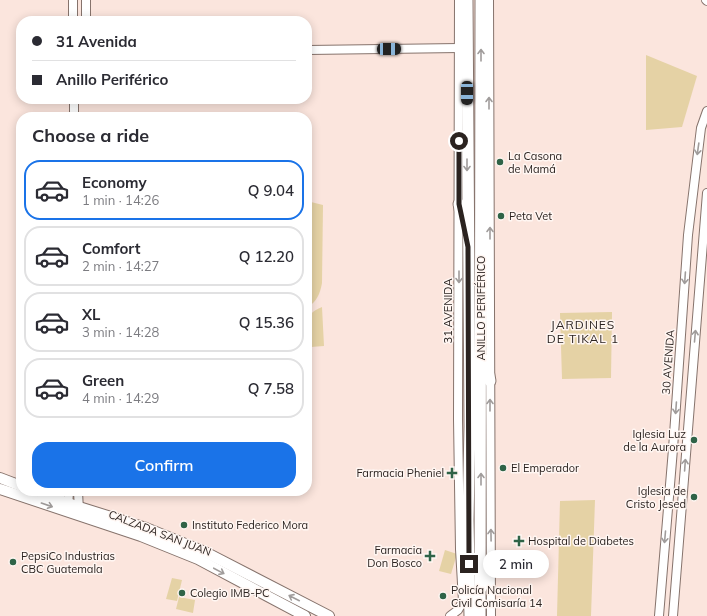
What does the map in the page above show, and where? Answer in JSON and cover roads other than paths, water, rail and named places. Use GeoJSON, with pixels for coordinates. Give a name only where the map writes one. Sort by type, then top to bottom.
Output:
{"type":"FeatureCollection","features":[{"type":"Feature","properties":{"kind":"highway","name":"ANILLO PERIFÉRICO"},"geometry":{"type":"LineString","coordinates":[[467,0],[470,418],[468,487],[474,589],[480,616]]}},
{"type":"Feature","properties":{"kind":"highway","name":"ANILLO PERIFÉRICO"},"geometry":{"type":"LineString","coordinates":[[470,616],[474,589],[481,335],[481,0]]}},
{"type":"Feature","properties":{"kind":"highway"},"geometry":{"type":"LineString","coordinates":[[481,26],[486,0]]}},
{"type":"Feature","properties":{"kind":"highway"},"geometry":{"type":"LineString","coordinates":[[459,204],[468,247]]}},
{"type":"Feature","properties":{"kind":"highway"},"geometry":{"type":"LineString","coordinates":[[481,335],[490,381]]}},
{"type":"Feature","properties":{"kind":"highway"},"geometry":{"type":"LineString","coordinates":[[459,505],[468,487]]}},
{"type":"Feature","properties":{"kind":"highway"},"geometry":{"type":"LineString","coordinates":[[470,616],[463,601],[492,568]]}},
{"type":"Feature","properties":{"kind":"main road"},"geometry":{"type":"LineString","coordinates":[[0,478],[16,484]]}},
{"type":"Feature","properties":{"kind":"main road","name":"CALZADA SAN JUAN"},"geometry":{"type":"LineString","coordinates":[[0,489],[16,493]]}},
{"type":"Feature","properties":{"kind":"main road","name":"CALZADA SAN JUAN"},"geometry":{"type":"LineString","coordinates":[[26,496],[79,511],[198,559],[305,616]]}},
{"type":"Feature","properties":{"kind":"main road","name":"CALZADA SAN JUAN"},"geometry":{"type":"LineString","coordinates":[[46,496],[68,507]]}},
{"type":"Feature","properties":{"kind":"main road","name":"CALZADA SAN JUAN"},"geometry":{"type":"LineString","coordinates":[[79,511],[146,528],[206,552],[329,616]]}},
{"type":"Feature","properties":{"kind":"street"},"geometry":{"type":"LineString","coordinates":[[73,0],[73,16]]}},
{"type":"Feature","properties":{"kind":"street"},"geometry":{"type":"LineString","coordinates":[[86,0],[86,16]]}},
{"type":"Feature","properties":{"kind":"street","name":"31 AVENIDA"},"geometry":{"type":"LineString","coordinates":[[460,0],[458,419],[459,505],[463,601]]}},
{"type":"Feature","properties":{"kind":"street"},"geometry":{"type":"LineString","coordinates":[[490,0],[491,616]]}},
{"type":"Feature","properties":{"kind":"street"},"geometry":{"type":"LineString","coordinates":[[312,50],[460,48]]}},
{"type":"Feature","properties":{"kind":"street","name":"30 AVENIDA"},"geometry":{"type":"LineString","coordinates":[[659,616],[673,449],[688,236],[697,153],[701,128],[707,111]]}},
{"type":"Feature","properties":{"kind":"street"},"geometry":{"type":"LineString","coordinates":[[673,616],[707,193]]}},
{"type":"Feature","properties":{"kind":"street"},"geometry":{"type":"LineString","coordinates":[[68,496],[68,507]]}},
{"type":"Feature","properties":{"kind":"street"},"geometry":{"type":"LineString","coordinates":[[78,496],[79,511]]}},
{"type":"Feature","properties":{"kind":"street"},"geometry":{"type":"LineString","coordinates":[[660,601],[664,596],[671,599],[673,616]]}},
{"type":"Feature","properties":{"kind":"street"},"geometry":{"type":"LineString","coordinates":[[450,616],[458,610],[463,601]]}},
{"type":"Feature","properties":{"kind":"place","name":"La Casona de Mamá"},"geometry":{"type":"Point","coordinates":[500,162]}},
{"type":"Feature","properties":{"kind":"place","name":"Peta Vet"},"geometry":{"type":"Point","coordinates":[501,216]}},
{"type":"Feature","properties":{"kind":"place","name":"Iglesia Luz de la Aurora"},"geometry":{"type":"Point","coordinates":[694,440]}},
{"type":"Feature","properties":{"kind":"place","name":"El Emperador"},"geometry":{"type":"Point","coordinates":[503,468]}},
{"type":"Feature","properties":{"kind":"place","name":"Farmacia Pheniel"},"geometry":{"type":"Point","coordinates":[452,473]}},
{"type":"Feature","properties":{"kind":"place","name":"Iglesia de Cristo Jesed"},"geometry":{"type":"Point","coordinates":[694,497]}},
{"type":"Feature","properties":{"kind":"place","name":"Instituto Federico Mora"},"geometry":{"type":"Point","coordinates":[184,525]}},
{"type":"Feature","properties":{"kind":"place","name":"Hospital de Diabetes"},"geometry":{"type":"Point","coordinates":[519,541]}},
{"type":"Feature","properties":{"kind":"place","name":"Farmacia Don Bosco"},"geometry":{"type":"Point","coordinates":[430,556]}},
{"type":"Feature","properties":{"kind":"place","name":"PepsiCo Industrias CBC Guatemala"},"geometry":{"type":"Point","coordinates":[13,562]}},
{"type":"Feature","properties":{"kind":"place","name":"Colegio IMB-PC"},"geometry":{"type":"Point","coordinates":[182,593]}},
{"type":"Feature","properties":{"kind":"place","name":"Policía Nacional Civil Comisaría 14"},"geometry":{"type":"Point","coordinates":[443,596]}},
{"type":"Feature","properties":{"kind":"district","name":"JARDINES DE TIKAL 1"},"geometry":{"type":"Point","coordinates":[583,332]}}]}
